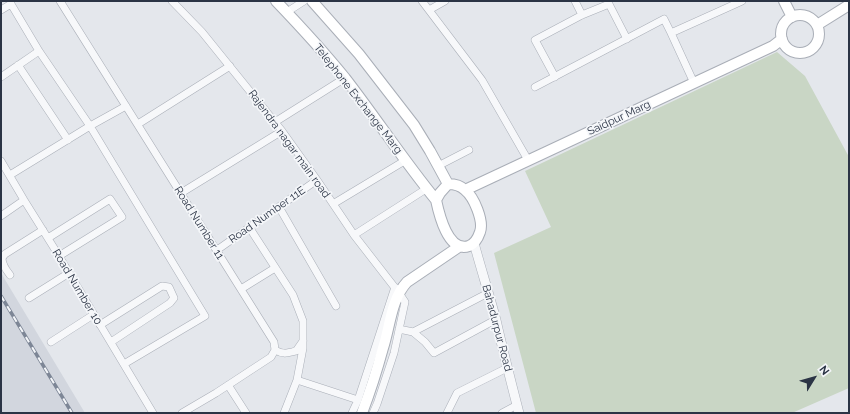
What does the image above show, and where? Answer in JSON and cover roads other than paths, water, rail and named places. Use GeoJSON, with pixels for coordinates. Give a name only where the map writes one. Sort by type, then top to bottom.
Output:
{"type":"FeatureCollection","features":[{"type":"Feature","properties":{"kind":"main road","name":"Telephone Exchange Marg"},"geometry":{"type":"LineString","coordinates":[[276,1],[320,48],[345,78],[426,189],[436,200]]}},
{"type":"Feature","properties":{"kind":"main road"},"geometry":{"type":"LineString","coordinates":[[312,1],[359,54],[405,114],[430,151],[448,184]]}},
{"type":"Feature","properties":{"kind":"main road"},"geometry":{"type":"LineString","coordinates":[[784,1],[792,17]]}},
{"type":"Feature","properties":{"kind":"main road"},"geometry":{"type":"LineString","coordinates":[[817,25],[849,5]]}},
{"type":"Feature","properties":{"kind":"main road"},"geometry":{"type":"LineString","coordinates":[[802,15],[810,18],[817,25],[819,35],[818,40],[816,44],[808,51],[799,53],[789,50],[785,43],[781,34],[782,27],[786,21],[792,17],[802,15]]}},
{"type":"Feature","properties":{"kind":"main road","name":"Saidpur Marg"},"geometry":{"type":"LineString","coordinates":[[465,190],[773,46],[785,43]]}},
{"type":"Feature","properties":{"kind":"main road"},"geometry":{"type":"LineString","coordinates":[[448,184],[455,184],[465,190],[471,197],[477,210],[481,231],[474,243],[467,246],[460,246],[448,236],[440,218],[436,200],[448,184]]}},
{"type":"Feature","properties":{"kind":"main road"},"geometry":{"type":"LineString","coordinates":[[445,256],[448,236]]}},
{"type":"Feature","properties":{"kind":"main road"},"geometry":{"type":"LineString","coordinates":[[362,413],[383,348],[397,292],[407,282],[460,246]]}},
{"type":"Feature","properties":{"kind":"street","name":"Road Number 11"},"geometry":{"type":"LineString","coordinates":[[60,1],[274,342],[275,350]]}},
{"type":"Feature","properties":{"kind":"street","name":"Rajendra nagar main road"},"geometry":{"type":"LineString","coordinates":[[172,1],[202,32],[282,131],[354,235],[397,292]]}},
{"type":"Feature","properties":{"kind":"street"},"geometry":{"type":"LineString","coordinates":[[287,12],[304,1]]}},
{"type":"Feature","properties":{"kind":"street"},"geometry":{"type":"LineString","coordinates":[[422,1],[482,80],[528,160]]}},
{"type":"Feature","properties":{"kind":"street"},"geometry":{"type":"LineString","coordinates":[[429,10],[446,1]]}},
{"type":"Feature","properties":{"kind":"street"},"geometry":{"type":"LineString","coordinates":[[575,1],[582,15]]}},
{"type":"Feature","properties":{"kind":"street"},"geometry":{"type":"LineString","coordinates":[[671,33],[742,1]]}},
{"type":"Feature","properties":{"kind":"street"},"geometry":{"type":"LineString","coordinates":[[555,77],[535,40],[582,15],[611,2],[627,38]]}},
{"type":"Feature","properties":{"kind":"street"},"geometry":{"type":"LineString","coordinates":[[1,10],[11,4],[39,51],[90,126],[206,316],[124,364]]}},
{"type":"Feature","properties":{"kind":"street"},"geometry":{"type":"LineString","coordinates":[[535,87],[664,19],[694,83]]}},
{"type":"Feature","properties":{"kind":"street"},"geometry":{"type":"LineString","coordinates":[[1,76],[39,51]]}},
{"type":"Feature","properties":{"kind":"street"},"geometry":{"type":"LineString","coordinates":[[18,65],[68,140]]}},
{"type":"Feature","properties":{"kind":"street"},"geometry":{"type":"LineString","coordinates":[[138,124],[230,66]]}},
{"type":"Feature","properties":{"kind":"street"},"geometry":{"type":"LineString","coordinates":[[275,122],[345,78]]}},
{"type":"Feature","properties":{"kind":"street"},"geometry":{"type":"LineString","coordinates":[[5,172],[68,140],[126,106]]}},
{"type":"Feature","properties":{"kind":"street"},"geometry":{"type":"LineString","coordinates":[[181,193],[282,131]]}},
{"type":"Feature","properties":{"kind":"street"},"geometry":{"type":"LineString","coordinates":[[438,166],[469,150]]}},
{"type":"Feature","properties":{"kind":"street"},"geometry":{"type":"LineString","coordinates":[[333,204],[406,160]]}},
{"type":"Feature","properties":{"kind":"street","name":"Road Number 10"},"geometry":{"type":"LineString","coordinates":[[1,161],[5,172],[48,238],[153,413]]}},
{"type":"Feature","properties":{"kind":"street","name":"Road Number 11E"},"geometry":{"type":"LineString","coordinates":[[216,250],[317,180]]}},
{"type":"Feature","properties":{"kind":"street"},"geometry":{"type":"LineString","coordinates":[[354,235],[426,189]]}},
{"type":"Feature","properties":{"kind":"street"},"geometry":{"type":"LineString","coordinates":[[48,238],[110,199],[122,217],[59,256]]}},
{"type":"Feature","properties":{"kind":"street"},"geometry":{"type":"LineString","coordinates":[[1,216],[24,200]]}},
{"type":"Feature","properties":{"kind":"street"},"geometry":{"type":"LineString","coordinates":[[278,207],[336,306]]}},
{"type":"Feature","properties":{"kind":"street"},"geometry":{"type":"LineString","coordinates":[[249,227],[293,295],[304,320],[303,348],[297,380],[284,413]]}},
{"type":"Feature","properties":{"kind":"street"},"geometry":{"type":"LineString","coordinates":[[10,275],[2,261],[2,258],[5,254],[43,230]]}},
{"type":"Feature","properties":{"kind":"street","name":"Bahadurpur Road"},"geometry":{"type":"LineString","coordinates":[[474,243],[518,409]]}},
{"type":"Feature","properties":{"kind":"street"},"geometry":{"type":"LineString","coordinates":[[241,289],[276,268]]}},
{"type":"Feature","properties":{"kind":"street"},"geometry":{"type":"LineString","coordinates":[[29,298],[69,273]]}},
{"type":"Feature","properties":{"kind":"street"},"geometry":{"type":"LineString","coordinates":[[100,324],[162,286],[169,287],[174,298],[170,303],[111,342]]}},
{"type":"Feature","properties":{"kind":"street"},"geometry":{"type":"LineString","coordinates":[[374,413],[394,353],[400,329],[405,302],[397,292]]}},
{"type":"Feature","properties":{"kind":"street"},"geometry":{"type":"LineString","coordinates":[[352,413],[397,292]]}},
{"type":"Feature","properties":{"kind":"street"},"geometry":{"type":"LineString","coordinates":[[413,332],[488,293]]}},
{"type":"Feature","properties":{"kind":"street"},"geometry":{"type":"LineString","coordinates":[[51,342],[93,314]]}},
{"type":"Feature","properties":{"kind":"street"},"geometry":{"type":"LineString","coordinates":[[400,329],[413,332],[434,353],[495,320]]}},
{"type":"Feature","properties":{"kind":"street"},"geometry":{"type":"LineString","coordinates":[[182,413],[271,357],[275,350],[281,353],[296,351],[303,341]]}},
{"type":"Feature","properties":{"kind":"street"},"geometry":{"type":"LineString","coordinates":[[447,413],[457,393],[507,368]]}},
{"type":"Feature","properties":{"kind":"street"},"geometry":{"type":"LineString","coordinates":[[297,380],[358,400]]}},
{"type":"Feature","properties":{"kind":"street"},"geometry":{"type":"LineString","coordinates":[[228,385],[246,413]]}},
{"type":"Feature","properties":{"kind":"street"},"geometry":{"type":"LineString","coordinates":[[502,413],[518,409]]}},
{"type":"Feature","properties":{"kind":"railway"},"geometry":{"type":"LineString","coordinates":[[1,296],[72,413]]}}]}
